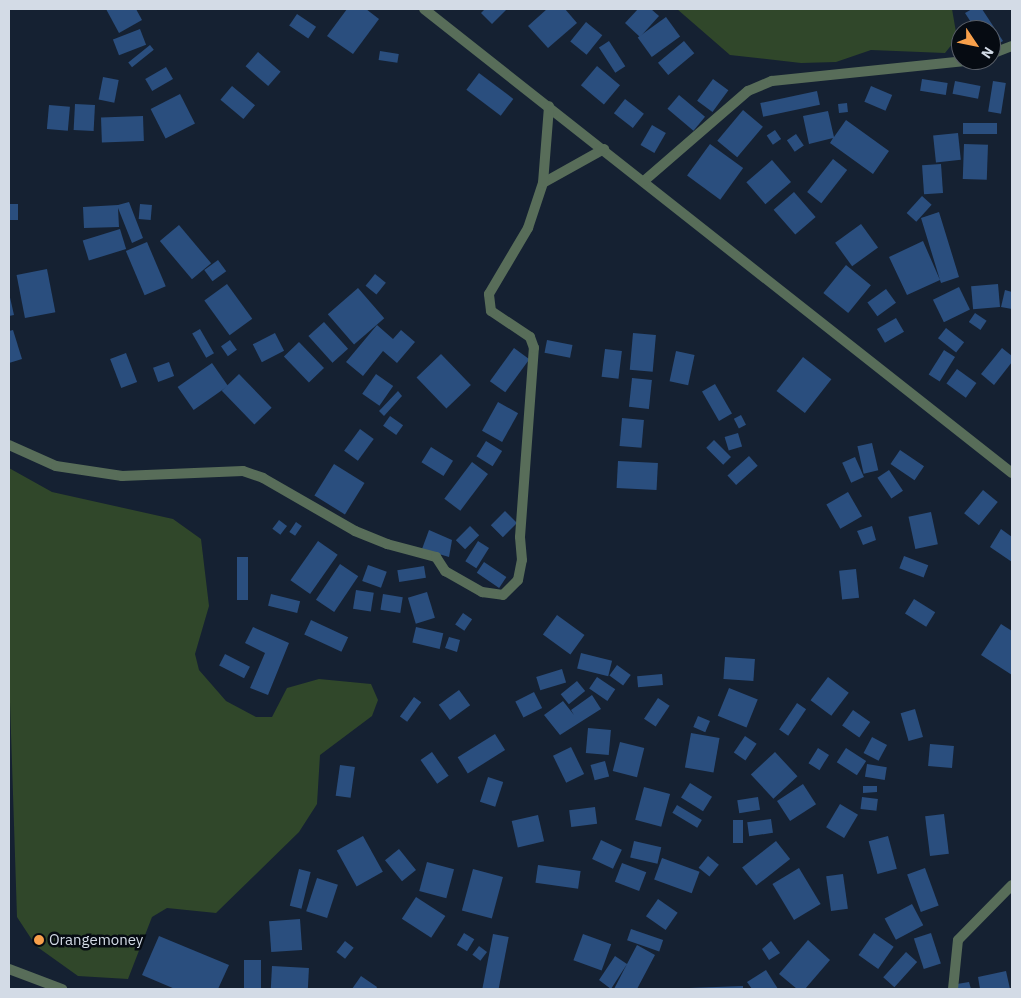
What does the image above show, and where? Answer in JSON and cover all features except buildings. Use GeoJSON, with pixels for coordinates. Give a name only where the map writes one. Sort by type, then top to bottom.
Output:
{"type":"FeatureCollection","features":[{"type":"Feature","properties":{"kind":"street"},"geometry":{"type":"LineString","coordinates":[[424,9],[604,149],[1012,473]]}},
{"type":"Feature","properties":{"kind":"street"},"geometry":{"type":"LineString","coordinates":[[644,182],[748,91],[772,81],[951,62]]}},
{"type":"Feature","properties":{"kind":"street"},"geometry":{"type":"LineString","coordinates":[[9,445],[56,466],[122,476],[243,471],[263,478],[355,531],[387,544],[436,557],[445,571],[482,592],[503,594],[518,580],[522,560],[520,537],[534,348],[530,337],[491,311],[489,294],[528,228],[543,184],[549,106]]}},
{"type":"Feature","properties":{"kind":"street"},"geometry":{"type":"LineString","coordinates":[[543,184],[604,149]]}},
{"type":"Feature","properties":{"kind":"street"},"geometry":{"type":"LineString","coordinates":[[953,989],[958,940],[1012,885]]}},
{"type":"Feature","properties":{"kind":"street"},"geometry":{"type":"LineString","coordinates":[[9,969],[62,989]]}},
{"type":"Feature","properties":{"kind":"green space"},"geometry":{"type":"Polygon","coordinates":[[[677,9],[952,9],[954,20],[951,20],[951,46],[945,53],[871,50],[836,62],[801,63],[730,55],[677,9]]]}},
{"type":"Feature","properties":{"kind":"green space"},"geometry":{"type":"Polygon","coordinates":[[[9,468],[52,492],[173,519],[201,539],[209,606],[195,654],[199,670],[226,701],[256,717],[272,717],[287,688],[319,679],[371,684],[378,700],[372,716],[320,755],[317,804],[299,832],[216,913],[167,908],[152,917],[128,979],[78,976],[36,946],[17,917],[9,671],[9,468]]]}},
{"type":"Feature","properties":{"kind":"place","name":"Orangemoney"},"geometry":{"type":"Point","coordinates":[39,940]}}]}
